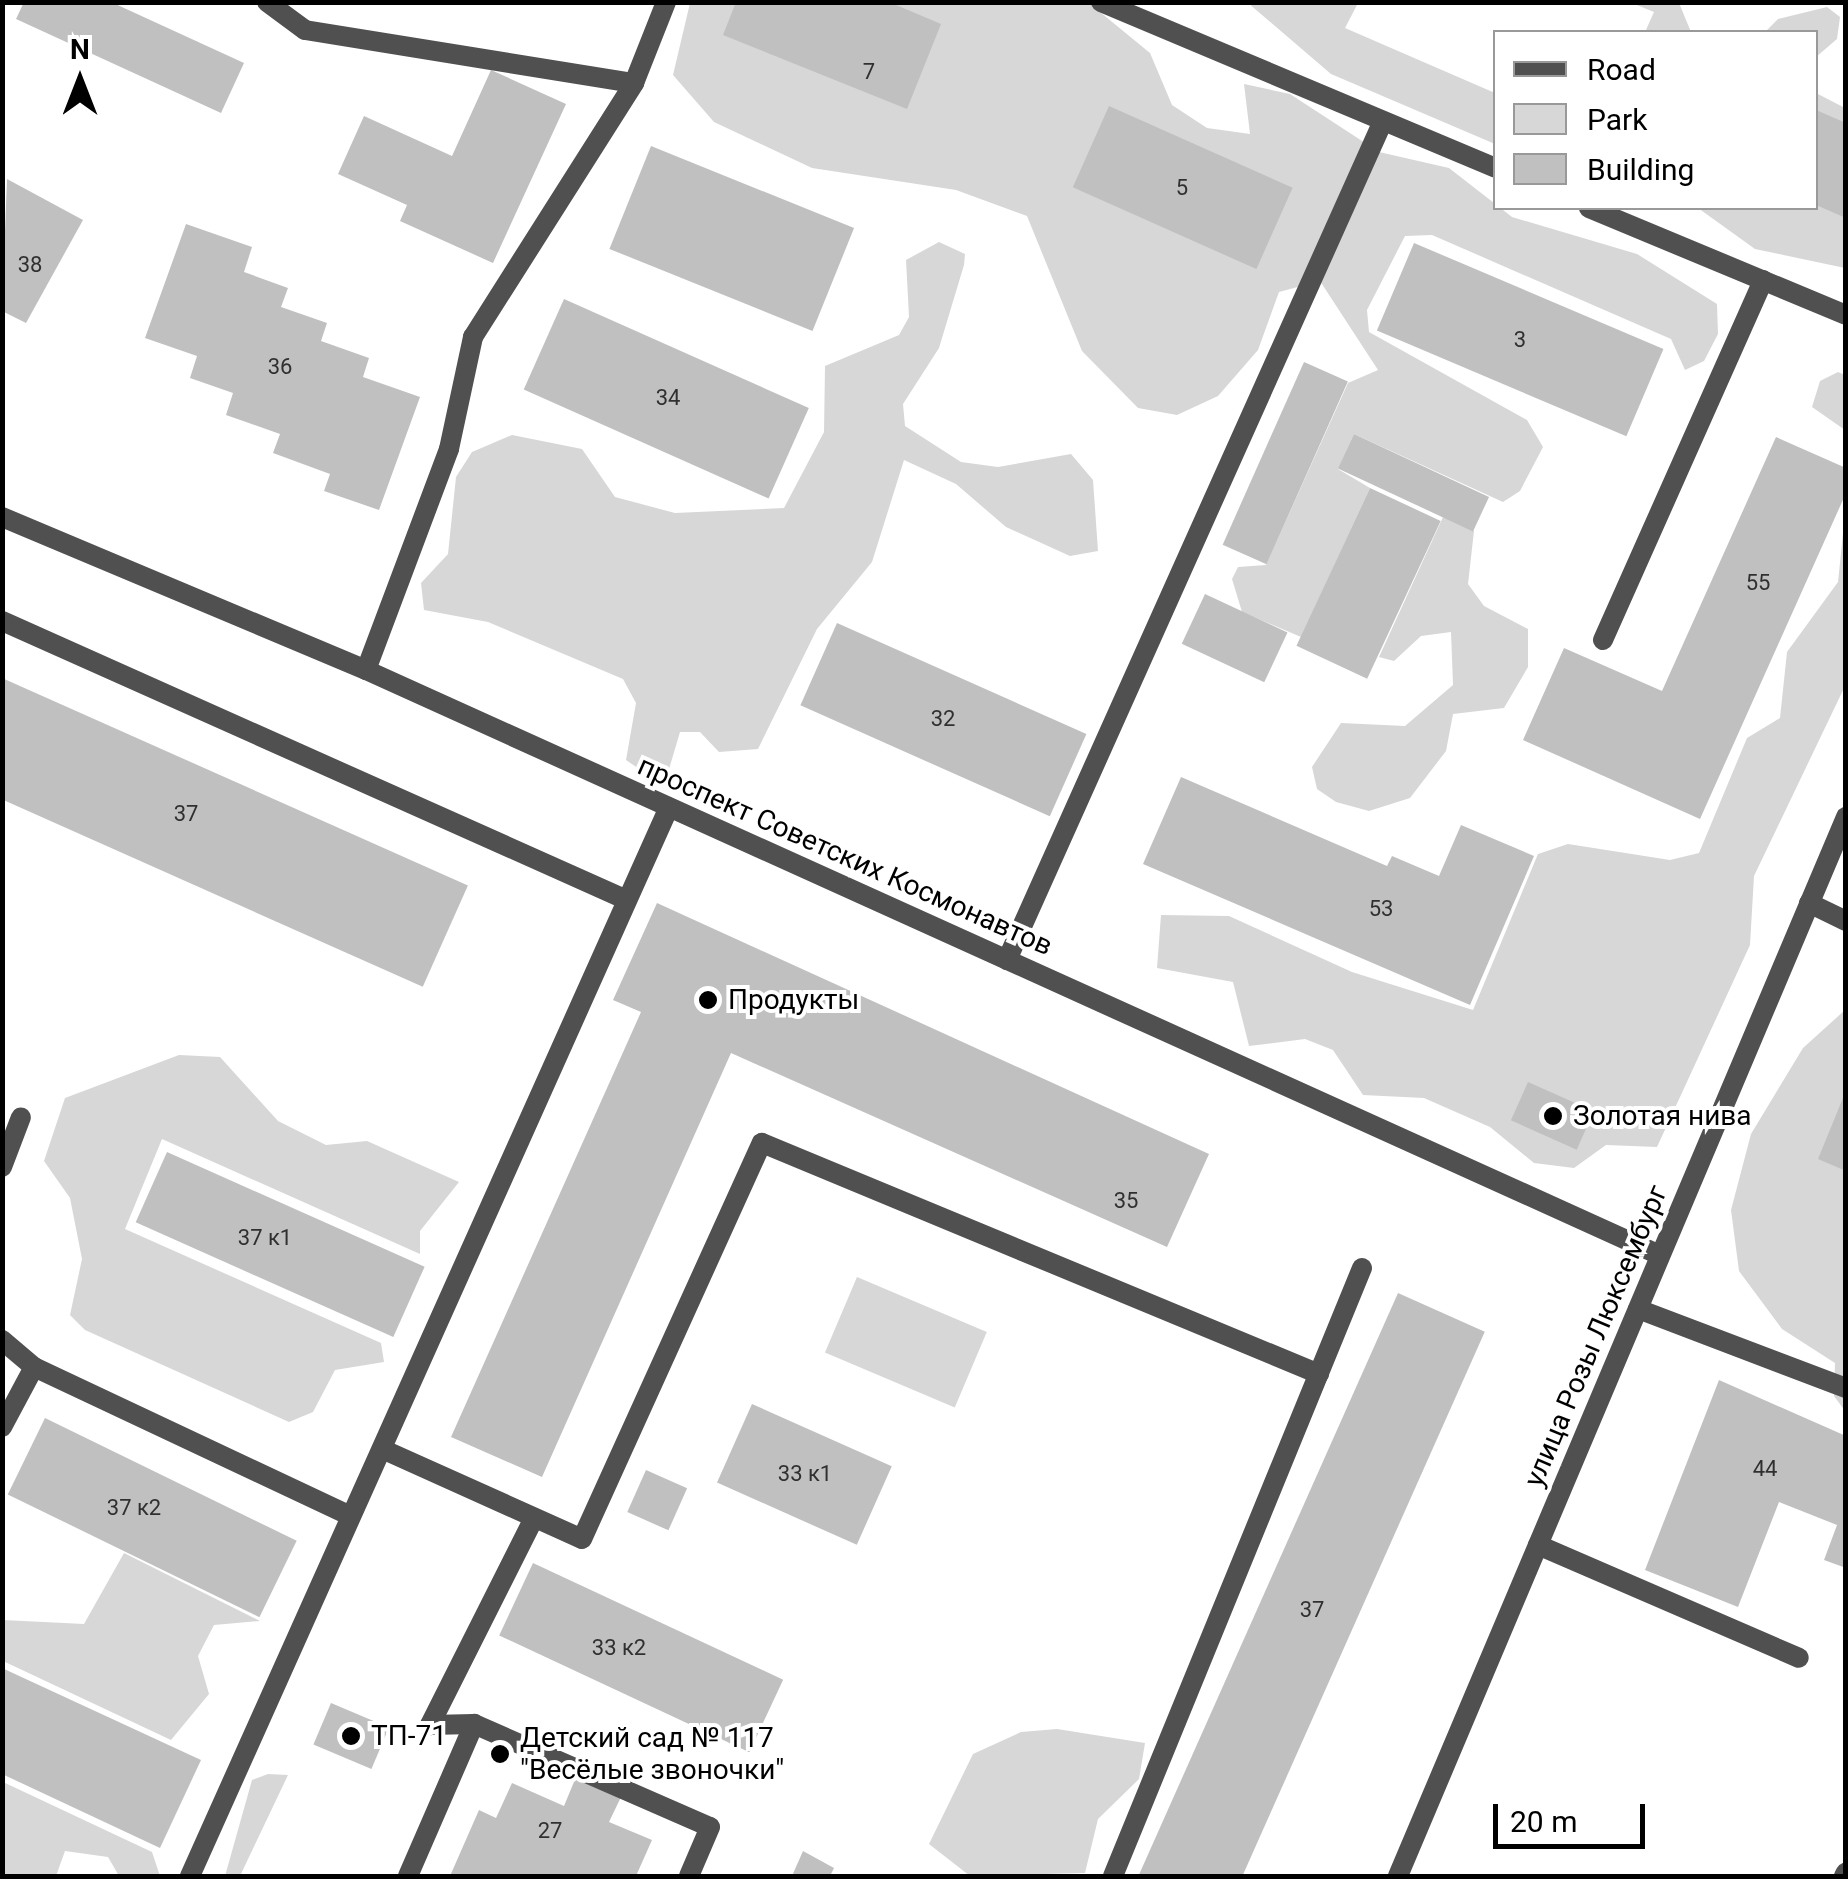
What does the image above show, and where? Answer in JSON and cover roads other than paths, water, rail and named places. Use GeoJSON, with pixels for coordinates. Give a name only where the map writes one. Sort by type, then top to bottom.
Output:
{"type":"FeatureCollection","features":[{"type":"Feature","properties":{"kind":"street"},"geometry":{"type":"LineString","coordinates":[[267,2],[305,30],[634,83]]}},
{"type":"Feature","properties":{"kind":"street"},"geometry":{"type":"LineString","coordinates":[[366,670],[449,449],[473,337],[634,83],[666,2]]}},
{"type":"Feature","properties":{"kind":"street"},"geometry":{"type":"LineString","coordinates":[[1101,2],[1493,167]]}},
{"type":"Feature","properties":{"kind":"street"},"geometry":{"type":"LineString","coordinates":[[1007,960],[1383,121]]}},
{"type":"Feature","properties":{"kind":"street"},"geometry":{"type":"LineString","coordinates":[[1594,210],[1846,315]]}},
{"type":"Feature","properties":{"kind":"street"},"geometry":{"type":"LineString","coordinates":[[1603,640],[1763,280]]}},
{"type":"Feature","properties":{"kind":"street","name":"проспект Советских Космонавтов"},"geometry":{"type":"LineString","coordinates":[[2,517],[366,670],[1660,1256]]}},
{"type":"Feature","properties":{"kind":"street"},"geometry":{"type":"LineString","coordinates":[[2,621],[628,900]]}},
{"type":"Feature","properties":{"kind":"street"},"geometry":{"type":"LineString","coordinates":[[190,1876],[669,807]]}},
{"type":"Feature","properties":{"kind":"street","name":"улица Розы Люксембург"},"geometry":{"type":"LineString","coordinates":[[1398,1876],[1846,817]]}},
{"type":"Feature","properties":{"kind":"street"},"geometry":{"type":"LineString","coordinates":[[1809,904],[1846,920]]}},
{"type":"Feature","properties":{"kind":"street"},"geometry":{"type":"LineString","coordinates":[[2,1167],[20,1117]]}},
{"type":"Feature","properties":{"kind":"street"},"geometry":{"type":"LineString","coordinates":[[382,1449],[582,1539],[762,1143],[1319,1374]]}},
{"type":"Feature","properties":{"kind":"street"},"geometry":{"type":"LineString","coordinates":[[1113,1876],[1362,1268]]}},
{"type":"Feature","properties":{"kind":"street"},"geometry":{"type":"LineString","coordinates":[[1638,1308],[1846,1388]]}},
{"type":"Feature","properties":{"kind":"street"},"geometry":{"type":"LineString","coordinates":[[2,1340],[34,1367],[351,1516]]}},
{"type":"Feature","properties":{"kind":"street"},"geometry":{"type":"LineString","coordinates":[[2,1428],[34,1367]]}},
{"type":"Feature","properties":{"kind":"street"},"geometry":{"type":"LineString","coordinates":[[534,1518],[430,1725],[474,1724],[710,1827],[688,1876]]}},
{"type":"Feature","properties":{"kind":"street"},"geometry":{"type":"LineString","coordinates":[[1538,1545],[1799,1658]]}},
{"type":"Feature","properties":{"kind":"street"},"geometry":{"type":"LineString","coordinates":[[408,1876],[474,1724]]}},
{"type":"Feature","properties":{"kind":"place","name":"Продукты"},"geometry":{"type":"Point","coordinates":[708,1000]}},
{"type":"Feature","properties":{"kind":"place","name":"Золотая нива"},"geometry":{"type":"Point","coordinates":[1553,1116]}},
{"type":"Feature","properties":{"kind":"place","name":"ТП-71"},"geometry":{"type":"Point","coordinates":[351,1736]}},
{"type":"Feature","properties":{"kind":"place","name":"Детский сад № 117 \"Весёлые звоночки\""},"geometry":{"type":"Point","coordinates":[500,1754]}}]}
